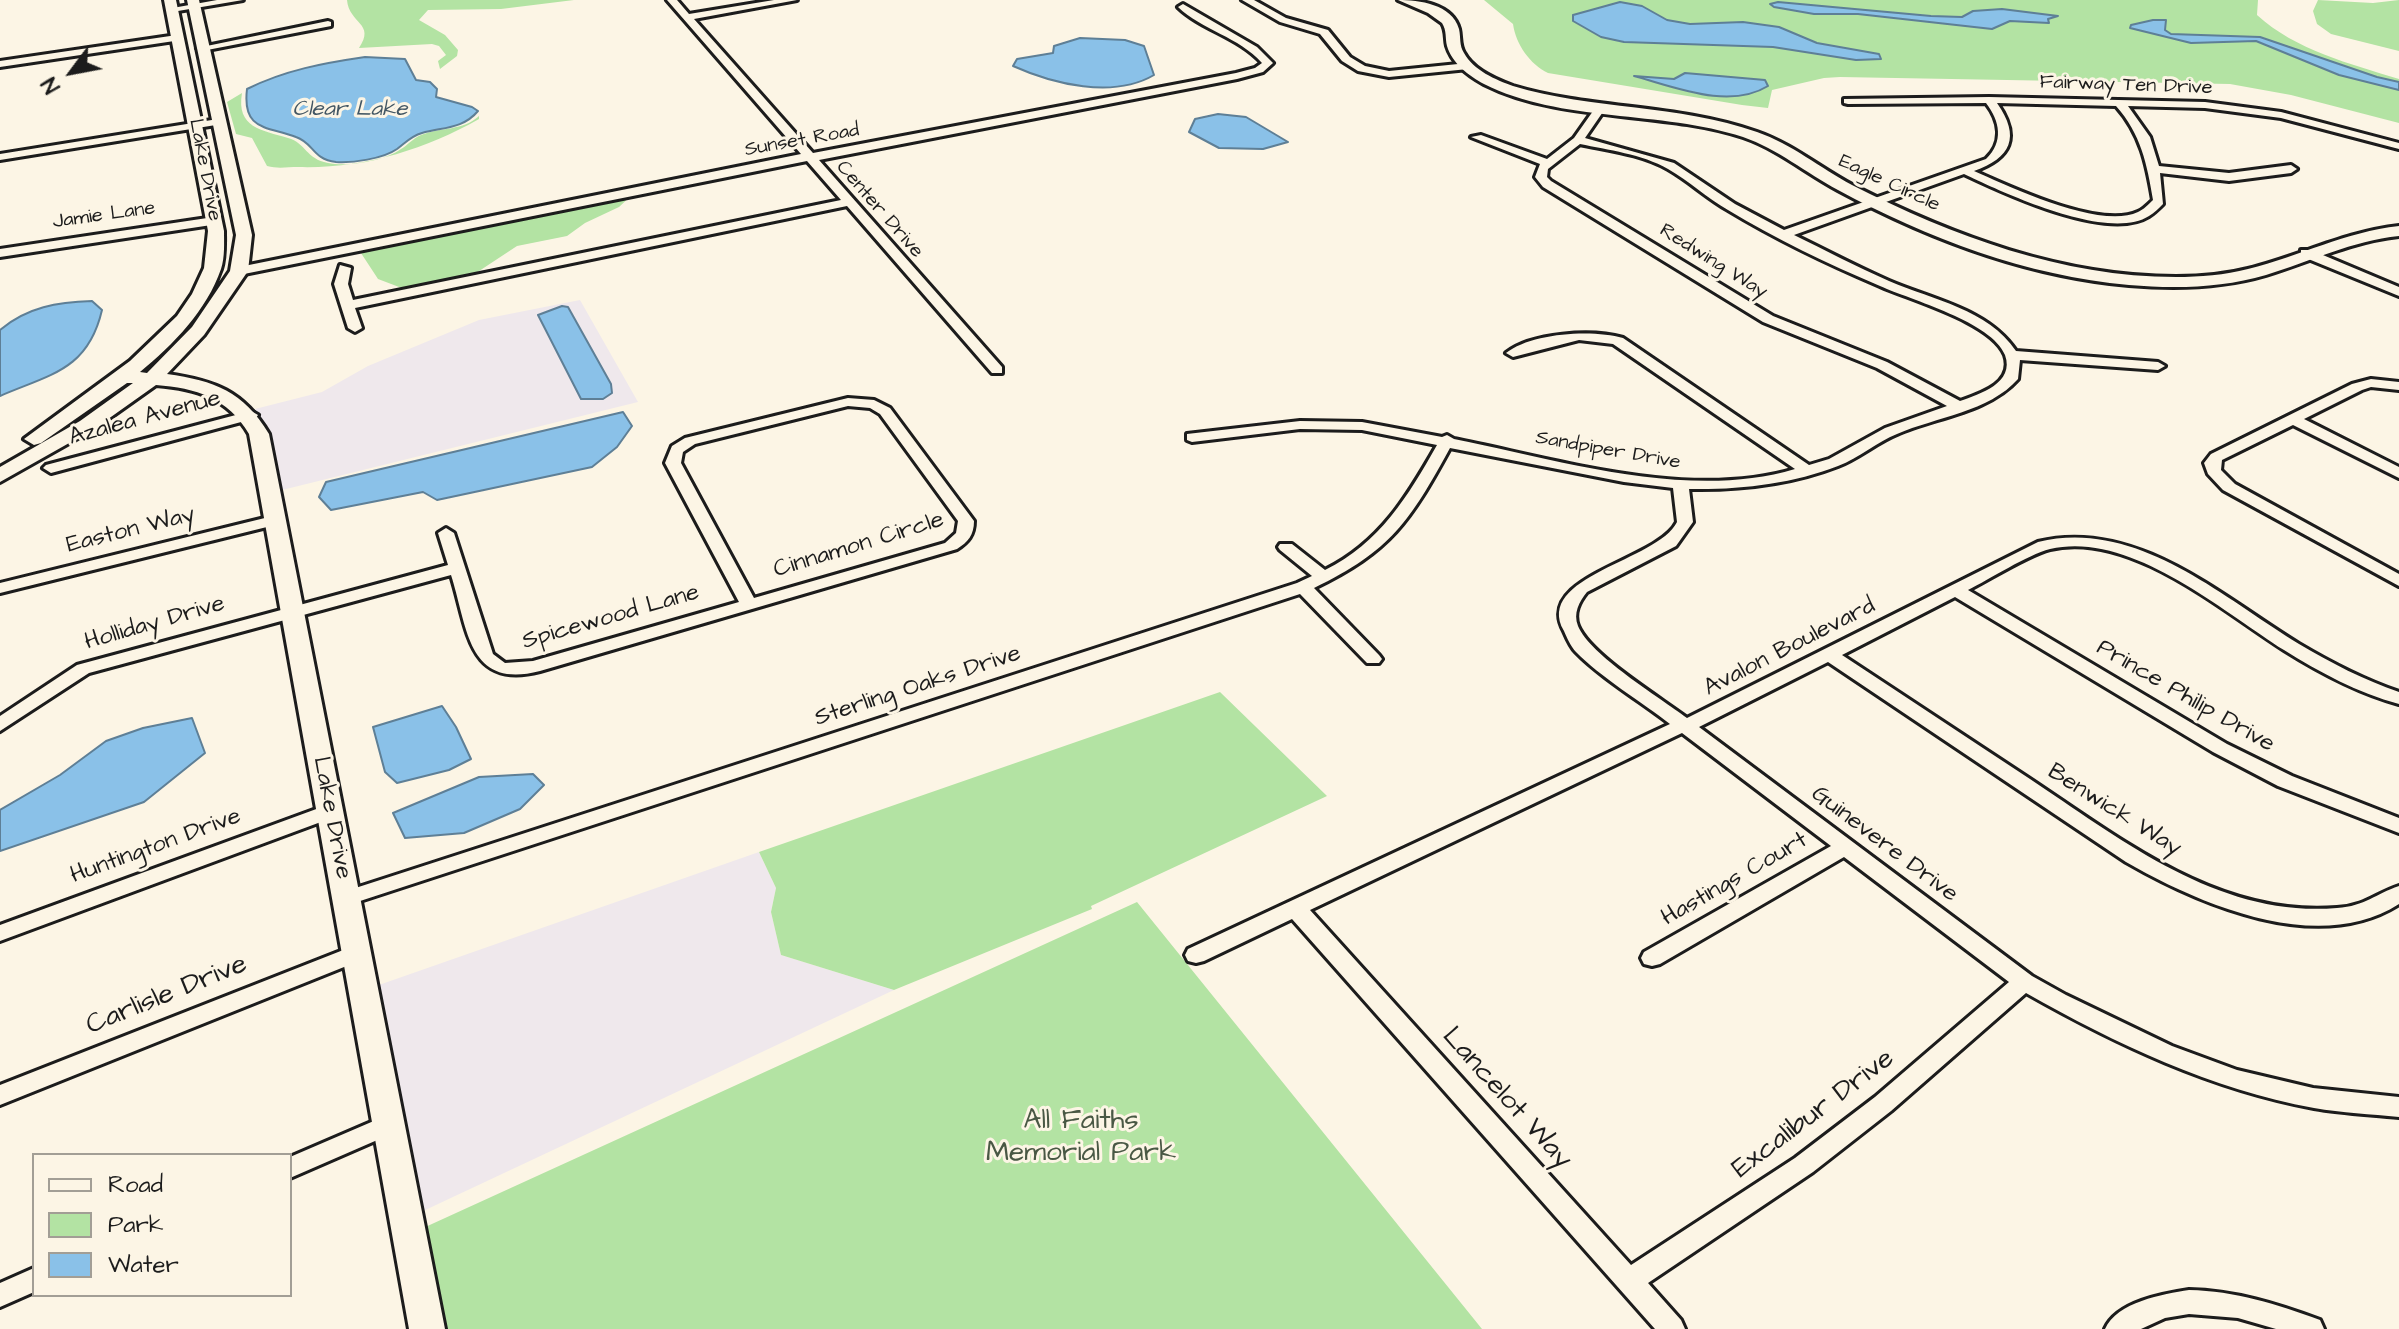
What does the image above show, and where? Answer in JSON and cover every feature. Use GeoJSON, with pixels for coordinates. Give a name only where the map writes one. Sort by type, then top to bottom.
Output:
{"type":"FeatureCollection","features":[{"type":"Feature","properties":{"kind":"street"},"geometry":{"type":"LineString","coordinates":[[171,5],[238,0]]}},
{"type":"Feature","properties":{"kind":"street","name":"Center Drive"},"geometry":{"type":"LineString","coordinates":[[672,0],[997,370]]}},
{"type":"Feature","properties":{"kind":"street"},"geometry":{"type":"LineString","coordinates":[[687,17],[792,0]]}},
{"type":"Feature","properties":{"kind":"street"},"geometry":{"type":"LineString","coordinates":[[1247,0],[1283,20],[1324,32],[1346,59],[1362,69],[1397,74],[1468,66]]}},
{"type":"Feature","properties":{"kind":"street"},"geometry":{"type":"LineString","coordinates":[[1404,0],[1432,10],[1448,21],[1454,32],[1456,51],[1468,66]]}},
{"type":"Feature","properties":{"kind":"street","name":"Lake Drive"},"geometry":{"type":"LineString","coordinates":[[0,476],[87,425],[152,379],[198,331],[239,271],[244,235],[194,3]]}},
{"type":"Feature","properties":{"kind":"street","name":"Lake Drive"},"geometry":{"type":"LineString","coordinates":[[0,458],[125,377],[179,323],[201,292],[213,266],[216,231],[171,5]]}},
{"type":"Feature","properties":{"kind":"street","name":"Sunset Road"},"geometry":{"type":"LineString","coordinates":[[239,271],[809,157],[1237,76],[1259,70],[1268,63],[1257,52],[1205,25],[1183,7]]}},
{"type":"Feature","properties":{"kind":"street"},"geometry":{"type":"LineString","coordinates":[[202,48],[328,24]]}},
{"type":"Feature","properties":{"kind":"street"},"geometry":{"type":"LineString","coordinates":[[0,64],[177,38]]}},
{"type":"Feature","properties":{"kind":"street","name":"Eagle Circle"},"geometry":{"type":"LineString","coordinates":[[1468,66],[1494,83],[1518,91],[1712,124],[1753,135],[1786,150],[1828,179],[1988,250],[2043,265],[2107,277],[2170,282],[2222,279],[2260,271],[2348,238],[2399,231]]}},
{"type":"Feature","properties":{"kind":"street"},"geometry":{"type":"LineString","coordinates":[[1783,235],[1968,172],[1999,155],[2004,142],[2005,122],[1989,100]]}},
{"type":"Feature","properties":{"kind":"street","name":"Fairway Ten Drive"},"geometry":{"type":"LineString","coordinates":[[1848,101],[1989,100],[2239,108],[2325,124],[2399,146]]}},
{"type":"Feature","properties":{"kind":"street"},"geometry":{"type":"LineString","coordinates":[[1968,172],[2054,208],[2109,219],[2143,215],[2154,209],[2159,201],[2154,169],[2139,123],[2119,103]]}},
{"type":"Feature","properties":{"kind":"street"},"geometry":{"type":"LineString","coordinates":[[1477,137],[1548,163],[1578,140],[1602,106]]}},
{"type":"Feature","properties":{"kind":"street"},"geometry":{"type":"LineString","coordinates":[[0,157],[218,122]]}},
{"type":"Feature","properties":{"kind":"street"},"geometry":{"type":"LineString","coordinates":[[1578,140],[1670,165],[1731,207],[1783,235],[1885,284],[1968,316],[2002,340],[2012,355],[2158,366]]}},
{"type":"Feature","properties":{"kind":"street","name":"Redwing Way"},"geometry":{"type":"LineString","coordinates":[[1548,163],[1540,172],[1547,184],[1768,319],[1882,365],[1959,406]]}},
{"type":"Feature","properties":{"kind":"street"},"geometry":{"type":"LineString","coordinates":[[2154,169],[2229,177],[2291,169]]}},
{"type":"Feature","properties":{"kind":"street"},"geometry":{"type":"LineString","coordinates":[[349,305],[849,202]]}},
{"type":"Feature","properties":{"kind":"street","name":"Jamie Lane"},"geometry":{"type":"LineString","coordinates":[[0,253],[214,221]]}},
{"type":"Feature","properties":{"kind":"street"},"geometry":{"type":"LineString","coordinates":[[2306,253],[2399,292]]}},
{"type":"Feature","properties":{"kind":"street"},"geometry":{"type":"LineString","coordinates":[[345,268],[341,284],[355,328]]}},
{"type":"Feature","properties":{"kind":"street"},"geometry":{"type":"LineString","coordinates":[[1513,353],[1592,333],[1618,341],[1808,471]]}},
{"type":"Feature","properties":{"kind":"street","name":"Sandpiper Drive"},"geometry":{"type":"LineString","coordinates":[[1192,437],[1311,425],[1362,426],[1447,440],[1624,477],[1680,484],[1751,482],[1808,471],[1850,454],[1890,431],[2002,387],[2011,379],[2014,368],[2012,355]]}},
{"type":"Feature","properties":{"kind":"street"},"geometry":{"type":"LineString","coordinates":[[125,377],[221,392],[251,415]]}},
{"type":"Feature","properties":{"kind":"street"},"geometry":{"type":"LineString","coordinates":[[2399,386],[2371,383],[2357,387],[2216,457],[2212,463],[2213,471],[2229,487],[2399,581]]}},
{"type":"Feature","properties":{"kind":"street","name":"Cinnamon Circle"},"geometry":{"type":"LineString","coordinates":[[848,402],[874,404],[885,411],[966,521],[967,532],[951,546],[749,604],[673,463],[673,454],[690,441],[848,402]]}},
{"type":"Feature","properties":{"kind":"street","name":"Lake Drive"},"geometry":{"type":"LineString","coordinates":[[251,415],[259,434],[427,1329]]}},
{"type":"Feature","properties":{"kind":"street","name":"Azalea Avenue"},"geometry":{"type":"LineString","coordinates":[[51,468],[251,415]]}},
{"type":"Feature","properties":{"kind":"street"},"geometry":{"type":"LineString","coordinates":[[2293,419],[2399,473]]}},
{"type":"Feature","properties":{"kind":"street","name":"Sterling Oaks Drive"},"geometry":{"type":"LineString","coordinates":[[347,898],[1303,587],[1361,557],[1388,533],[1408,508],[1447,440]]}},
{"type":"Feature","properties":{"kind":"street","name":"Guinevere Drive"},"geometry":{"type":"LineString","coordinates":[[1680,484],[1686,517],[1683,529],[1673,541],[1577,591],[1565,618],[1569,632],[1582,648],[2024,982],[2137,1043],[2217,1073],[2313,1098],[2399,1107]]}},
{"type":"Feature","properties":{"kind":"street","name":"Easton Way"},"geometry":{"type":"LineString","coordinates":[[0,588],[273,521]]}},
{"type":"Feature","properties":{"kind":"street","name":"Spicewood Lane"},"geometry":{"type":"LineString","coordinates":[[446,533],[485,656],[501,669],[534,667],[749,604]]}},
{"type":"Feature","properties":{"kind":"street","name":"Avalon Boulevard"},"geometry":{"type":"LineString","coordinates":[[1196,955],[1683,726],[1830,655],[2044,545],[2062,540],[2086,540],[2110,545],[2159,565],[2339,674],[2399,698]]}},
{"type":"Feature","properties":{"kind":"street"},"geometry":{"type":"LineString","coordinates":[[1286,547],[1324,577]]}},
{"type":"Feature","properties":{"kind":"street"},"geometry":{"type":"LineString","coordinates":[[290,612],[457,568]]}},
{"type":"Feature","properties":{"kind":"street"},"geometry":{"type":"LineString","coordinates":[[1303,587],[1373,659]]}},
{"type":"Feature","properties":{"kind":"street","name":"Prince Philip Drive"},"geometry":{"type":"LineString","coordinates":[[1956,590],[2220,748],[2285,781],[2399,826]]}},
{"type":"Feature","properties":{"kind":"street","name":"Holliday Drive"},"geometry":{"type":"LineString","coordinates":[[0,725],[83,669],[290,612]]}},
{"type":"Feature","properties":{"kind":"street","name":"Benwick Way"},"geometry":{"type":"LineString","coordinates":[[1830,655],[2133,857],[2177,881],[2223,900],[2288,915],[2361,913],[2389,903],[2399,894]]}},
{"type":"Feature","properties":{"kind":"street","name":"Huntington Drive"},"geometry":{"type":"LineString","coordinates":[[0,933],[330,811]]}},
{"type":"Feature","properties":{"kind":"street","name":"Hastings Court"},"geometry":{"type":"LineString","coordinates":[[1652,958],[1844,848]]}},
{"type":"Feature","properties":{"kind":"street","name":"Lancelot Way"},"geometry":{"type":"LineString","coordinates":[[1296,909],[1672,1329]]}},
{"type":"Feature","properties":{"kind":"street","name":"Carlisle Drive"},"geometry":{"type":"LineString","coordinates":[[0,1095],[356,953]]}},
{"type":"Feature","properties":{"kind":"street","name":"Excalibur Drive"},"geometry":{"type":"LineString","coordinates":[[1629,1281],[1815,1156],[1883,1104],[2024,982]]}},
{"type":"Feature","properties":{"kind":"street"},"geometry":{"type":"LineString","coordinates":[[292,1167],[390,1124]]}},
{"type":"Feature","properties":{"kind":"street"},"geometry":{"type":"LineString","coordinates":[[0,1295],[32,1281]]}},
{"type":"Feature","properties":{"kind":"street"},"geometry":{"type":"LineString","coordinates":[[2118,1329],[2161,1305],[2224,1302],[2261,1310],[2311,1329]]}},
{"type":"Feature","properties":{"kind":"shaded area"},"geometry":{"type":"Polygon","coordinates":[[[580,300],[638,402],[278,491],[268,432],[255,409],[322,392],[368,366],[479,320],[580,300]]]}},
{"type":"Feature","properties":{"kind":"shaded area"},"geometry":{"type":"Polygon","coordinates":[[[759,852],[776,888],[771,912],[781,955],[894,990],[421,1212],[376,986],[759,852]]]}},
{"type":"Feature","properties":{"kind":"green space"},"geometry":{"type":"Polygon","coordinates":[[[347,0],[574,0],[501,9],[428,10],[419,20],[445,35],[458,50],[457,56],[440,69],[438,61],[446,55],[439,46],[432,44],[359,48],[365,33],[347,0]]]}},
{"type":"Feature","properties":{"kind":"green space"},"geometry":{"type":"Polygon","coordinates":[[[1484,0],[2258,0],[2257,15],[2288,38],[2324,54],[2399,79],[2399,123],[2291,95],[2230,84],[1840,77],[1772,90],[1768,108],[1742,105],[1548,73],[1525,53],[1513,24],[1484,0]]]}},
{"type":"Feature","properties":{"kind":"green space"},"geometry":{"type":"Polygon","coordinates":[[[2318,0],[2373,3],[2399,0],[2399,51],[2331,34],[2317,24],[2313,11],[2318,0]]]}},
{"type":"Feature","properties":{"kind":"green space"},"geometry":{"type":"Polygon","coordinates":[[[242,93],[243,114],[253,126],[294,140],[321,161],[351,164],[267,166],[252,138],[236,134],[227,102],[242,93]]]}},
{"type":"Feature","properties":{"kind":"green space"},"geometry":{"type":"Polygon","coordinates":[[[479,116],[479,119],[437,140],[383,157],[421,135],[466,124],[479,116]]]}},
{"type":"Feature","properties":{"kind":"green space"},"geometry":{"type":"Polygon","coordinates":[[[634,193],[619,207],[585,223],[567,236],[517,246],[470,277],[407,290],[378,279],[359,250],[634,193]]]}},
{"type":"Feature","properties":{"kind":"green space"},"geometry":{"type":"Polygon","coordinates":[[[1220,692],[1327,796],[1091,906],[1092,909],[894,990],[781,955],[771,912],[776,888],[759,852],[1220,692]]]}},
{"type":"Feature","properties":{"kind":"green space","name":"All Faiths Memorial Park"},"geometry":{"type":"Polygon","coordinates":[[[1137,902],[1482,1329],[428,1329],[410,1234],[1137,902]]]}},
{"type":"Feature","properties":{"kind":"water"},"geometry":{"type":"Polygon","coordinates":[[[1620,2],[1642,6],[1667,20],[1690,24],[1743,22],[1779,27],[1817,43],[1879,54],[1881,59],[1856,60],[1773,47],[1624,42],[1601,37],[1573,21],[1573,15],[1620,2]]]}},
{"type":"Feature","properties":{"kind":"water"},"geometry":{"type":"Polygon","coordinates":[[[1778,2],[1931,16],[1962,17],[1973,11],[2002,9],[2058,16],[2048,19],[2049,23],[2010,21],[1992,29],[1858,14],[1814,14],[1770,4],[1778,2]]]}},
{"type":"Feature","properties":{"kind":"water"},"geometry":{"type":"Polygon","coordinates":[[[2166,20],[2165,30],[2171,34],[2260,37],[2399,82],[2399,90],[2339,75],[2256,41],[2191,43],[2130,28],[2131,25],[2166,20]]]}},
{"type":"Feature","properties":{"kind":"water"},"geometry":{"type":"Polygon","coordinates":[[[1080,38],[1125,40],[1144,46],[1154,75],[1120,86],[1083,86],[1046,78],[1013,66],[1017,59],[1053,53],[1054,46],[1080,38]]]}},
{"type":"Feature","properties":{"kind":"water","name":"Clear Lake"},"geometry":{"type":"Polygon","coordinates":[[[365,57],[405,59],[416,80],[430,82],[437,89],[436,97],[478,111],[459,124],[415,136],[384,155],[343,162],[322,158],[302,140],[259,125],[248,113],[247,89],[305,68],[365,57]]]}},
{"type":"Feature","properties":{"kind":"water"},"geometry":{"type":"Polygon","coordinates":[[[1685,73],[1765,80],[1768,86],[1753,93],[1719,96],[1634,76],[1674,79],[1685,73]]]}},
{"type":"Feature","properties":{"kind":"water"},"geometry":{"type":"Polygon","coordinates":[[[1218,114],[1246,117],[1288,142],[1263,149],[1219,148],[1189,132],[1195,119],[1218,114]]]}},
{"type":"Feature","properties":{"kind":"water"},"geometry":{"type":"Polygon","coordinates":[[[92,301],[102,310],[96,330],[77,358],[51,375],[0,396],[0,330],[21,316],[43,307],[92,301]]]}},
{"type":"Feature","properties":{"kind":"water"},"geometry":{"type":"Polygon","coordinates":[[[562,306],[568,307],[611,384],[612,393],[603,399],[581,399],[538,315],[562,306]]]}},
{"type":"Feature","properties":{"kind":"water"},"geometry":{"type":"Polygon","coordinates":[[[623,412],[632,426],[617,447],[592,467],[437,500],[423,492],[331,510],[319,497],[326,482],[623,412]]]}},
{"type":"Feature","properties":{"kind":"water"},"geometry":{"type":"Polygon","coordinates":[[[442,706],[471,759],[449,770],[397,783],[385,772],[373,727],[442,706]]]}},
{"type":"Feature","properties":{"kind":"water"},"geometry":{"type":"Polygon","coordinates":[[[192,718],[205,753],[144,802],[0,851],[0,810],[60,775],[106,741],[143,728],[192,718]]]}},
{"type":"Feature","properties":{"kind":"water"},"geometry":{"type":"Polygon","coordinates":[[[533,774],[544,785],[520,809],[464,833],[405,838],[393,813],[479,777],[533,774]]]}}]}
